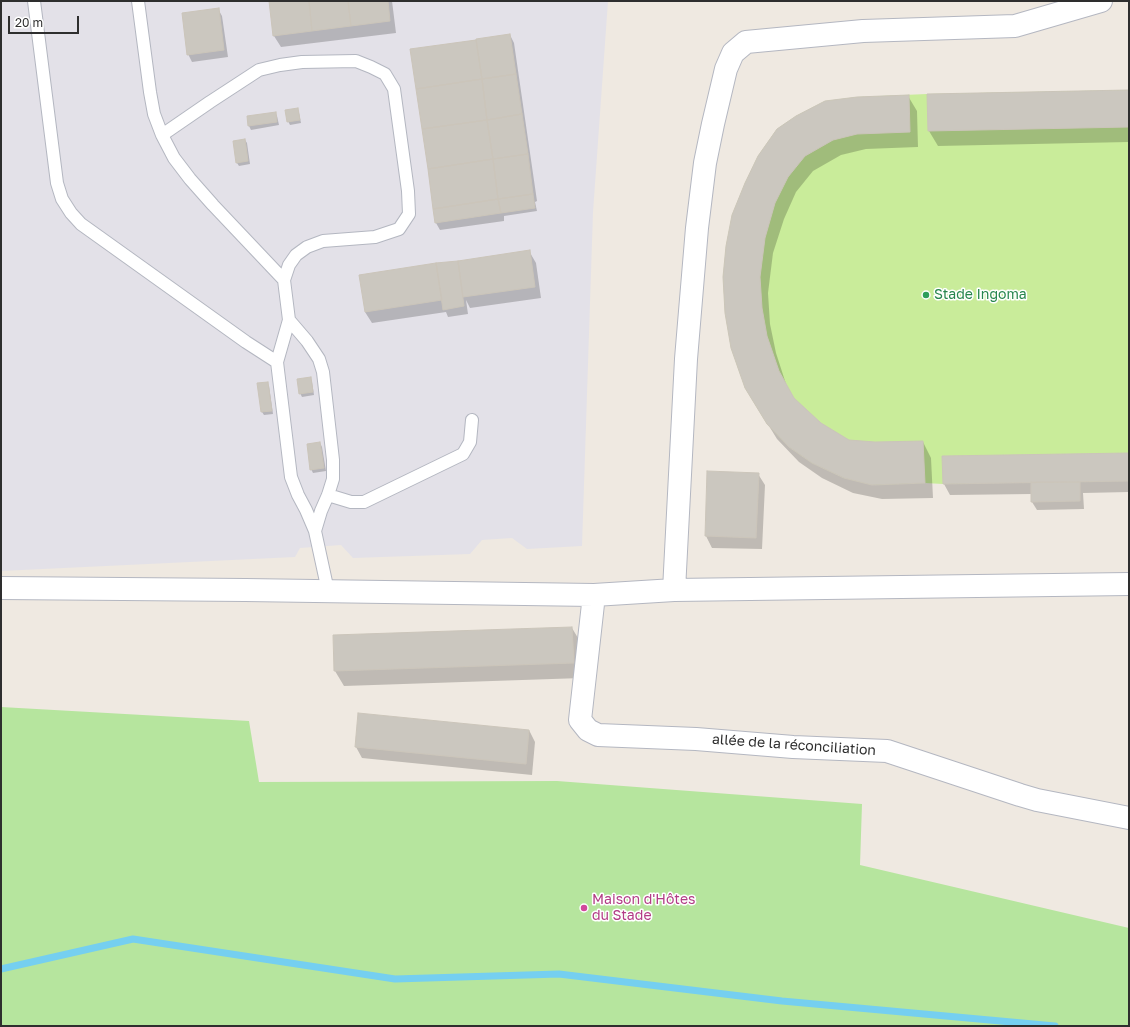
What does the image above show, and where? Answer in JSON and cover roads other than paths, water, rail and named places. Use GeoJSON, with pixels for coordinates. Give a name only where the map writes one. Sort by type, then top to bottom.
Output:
{"type":"FeatureCollection","features":[{"type":"Feature","properties":{"kind":"street"},"geometry":{"type":"LineString","coordinates":[[674,590],[686,359],[696,228],[712,124],[726,69],[733,52],[746,42],[855,32],[921,28],[1015,26],[1102,1]]}},
{"type":"Feature","properties":{"kind":"street"},"geometry":{"type":"LineString","coordinates":[[1,588],[594,595],[674,590],[1129,584]]}},
{"type":"Feature","properties":{"kind":"street","name":"allée de la réconciliation"},"geometry":{"type":"LineString","coordinates":[[594,595],[580,720],[588,730],[598,735],[696,739],[887,751],[1020,795],[1129,818]]}},
{"type":"Feature","properties":{"kind":"lane"},"geometry":{"type":"LineString","coordinates":[[34,1],[57,184],[62,199],[70,213],[81,224],[246,342],[277,362]]}},
{"type":"Feature","properties":{"kind":"lane"},"geometry":{"type":"LineString","coordinates":[[138,1],[154,114],[162,135],[174,158],[213,205],[284,280]]}},
{"type":"Feature","properties":{"kind":"lane"},"geometry":{"type":"LineString","coordinates":[[162,135],[259,70],[280,65],[302,62],[356,62],[386,74],[394,89],[408,191],[409,214],[399,229],[375,237],[322,241],[307,247],[296,256],[289,265],[284,280],[289,320],[277,362],[291,478],[315,531],[328,591]]}},
{"type":"Feature","properties":{"kind":"lane"},"geometry":{"type":"LineString","coordinates":[[289,320],[307,341],[318,359],[323,372],[333,460],[333,479],[315,531]]}},
{"type":"Feature","properties":{"kind":"lane"},"geometry":{"type":"LineString","coordinates":[[328,494],[351,502],[364,502],[463,454],[470,442],[472,420]]}},
{"type":"Feature","properties":{"kind":"waterway"},"geometry":{"type":"LineString","coordinates":[[1,969],[133,939],[395,979],[559,974],[782,1001],[1055,1026]]}},
{"type":"Feature","properties":{"kind":"place","name":"Stade Ingoma"},"geometry":{"type":"Point","coordinates":[926,295]}},
{"type":"Feature","properties":{"kind":"place","name":"Maison d'Hôtes du Stade"},"geometry":{"type":"Point","coordinates":[584,908]}}]}
